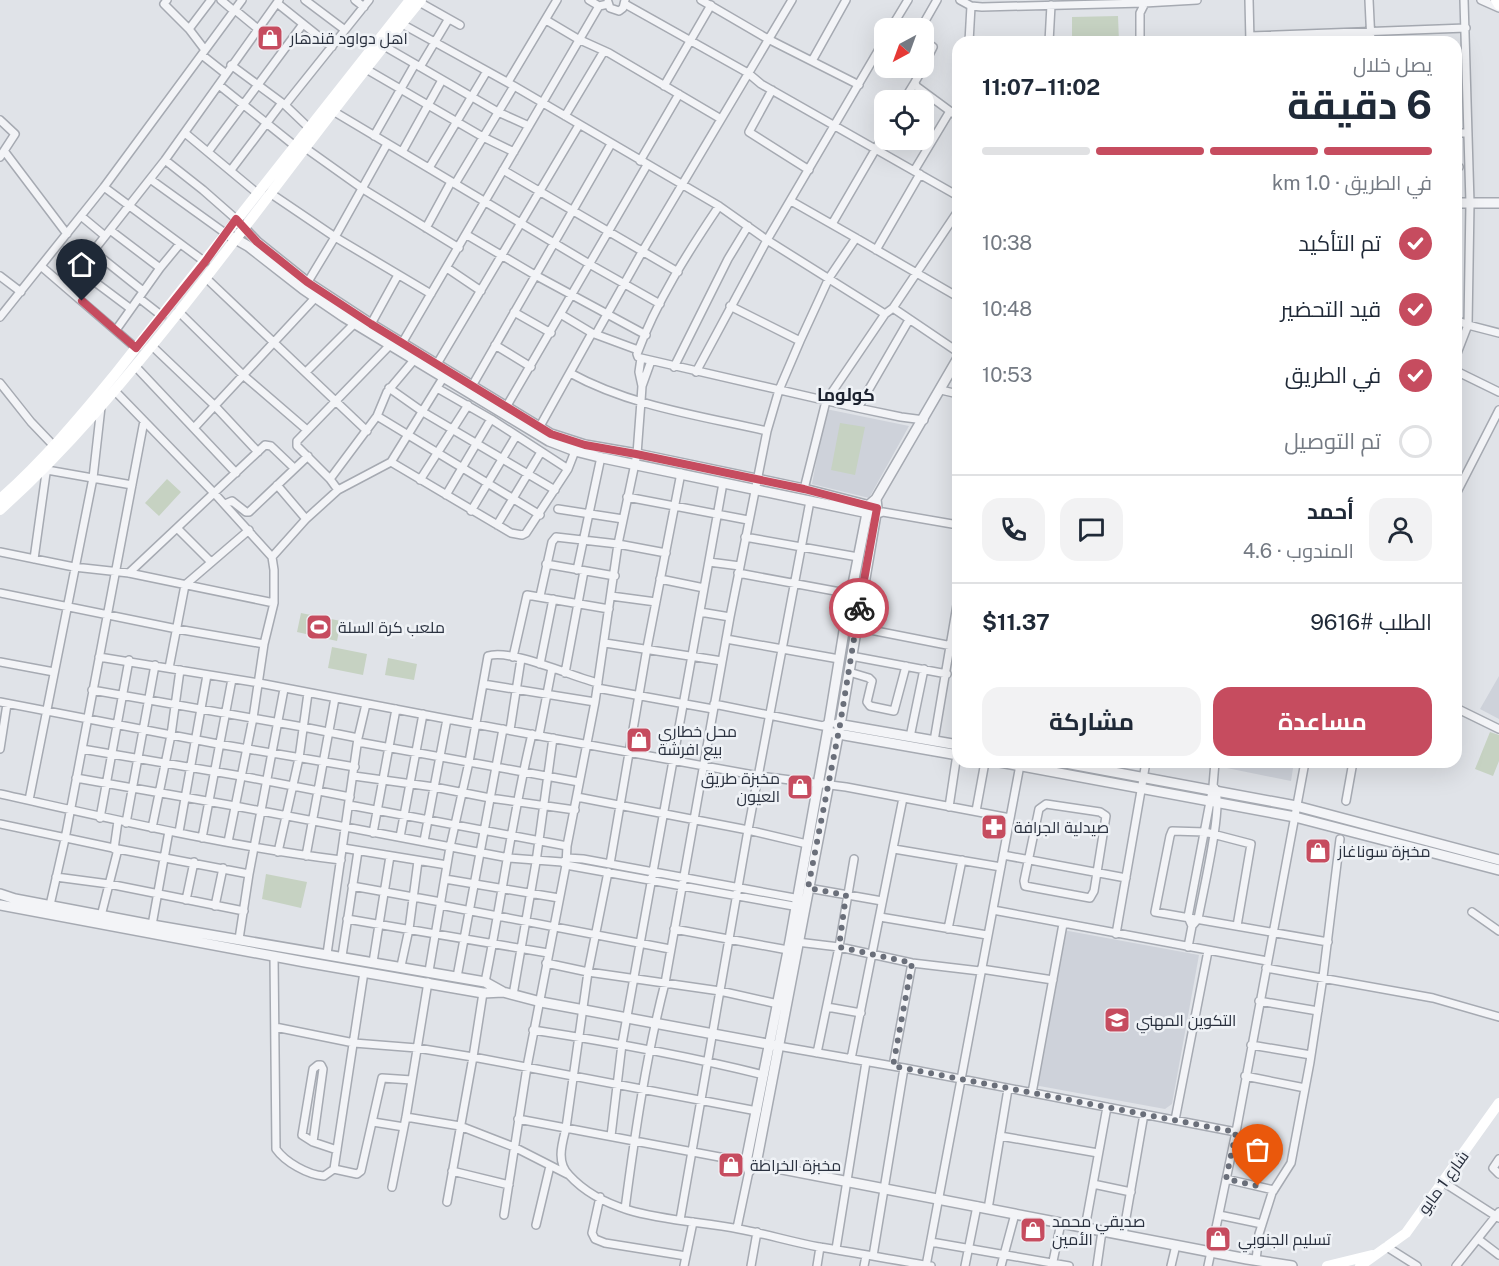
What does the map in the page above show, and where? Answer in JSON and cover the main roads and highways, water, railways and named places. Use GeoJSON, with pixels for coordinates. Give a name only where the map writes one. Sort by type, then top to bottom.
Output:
{"type":"FeatureCollection","features":[{"type":"Feature","properties":{"kind":"main road"},"geometry":{"type":"LineString","coordinates":[[1496,0],[1499,7]]}},
{"type":"Feature","properties":{"kind":"main road"},"geometry":{"type":"LineString","coordinates":[[0,499],[53,445],[136,348],[257,193],[333,111],[402,24],[417,1]]}},
{"type":"Feature","properties":{"kind":"main road"},"geometry":{"type":"LineString","coordinates":[[0,510],[47,466],[136,367],[236,240],[270,193],[309,128],[417,1]]}},
{"type":"Feature","properties":{"kind":"main road","name":"شارع 1 مايو"},"geometry":{"type":"LineString","coordinates":[[1360,1266],[1406,1233],[1497,1110]]}},
{"type":"Feature","properties":{"kind":"main road"},"geometry":{"type":"LineString","coordinates":[[1327,1266],[1383,1250]]}},
{"type":"Feature","properties":{"kind":"place","name":"اهل دواود قندهار"},"geometry":{"type":"Point","coordinates":[270,38]}},
{"type":"Feature","properties":{"kind":"place","name":"ملعب كرة السلة"},"geometry":{"type":"Point","coordinates":[319,627]}},
{"type":"Feature","properties":{"kind":"place","name":"محل خطاري بيع افرشة"},"geometry":{"type":"Point","coordinates":[639,740]}},
{"type":"Feature","properties":{"kind":"place","name":"مخبزة طريق العيون"},"geometry":{"type":"Point","coordinates":[800,787]}},
{"type":"Feature","properties":{"kind":"place","name":"صيدلية الجرافة"},"geometry":{"type":"Point","coordinates":[994,827]}},
{"type":"Feature","properties":{"kind":"place","name":"مخبزة سوناغاز"},"geometry":{"type":"Point","coordinates":[1318,851]}},
{"type":"Feature","properties":{"kind":"place","name":"التكوين المهني"},"geometry":{"type":"Point","coordinates":[1117,1020]}},
{"type":"Feature","properties":{"kind":"place","name":"مخبزة الخراطة"},"geometry":{"type":"Point","coordinates":[731,1165]}},
{"type":"Feature","properties":{"kind":"place","name":"صديقي محمد الأمين"},"geometry":{"type":"Point","coordinates":[1033,1230]}},
{"type":"Feature","properties":{"kind":"place","name":"تسليم الجنوبي"},"geometry":{"type":"Point","coordinates":[1218,1239]}},
{"type":"Feature","properties":{"kind":"district","name":"كولوما"},"geometry":{"type":"Point","coordinates":[846,395]}}]}
